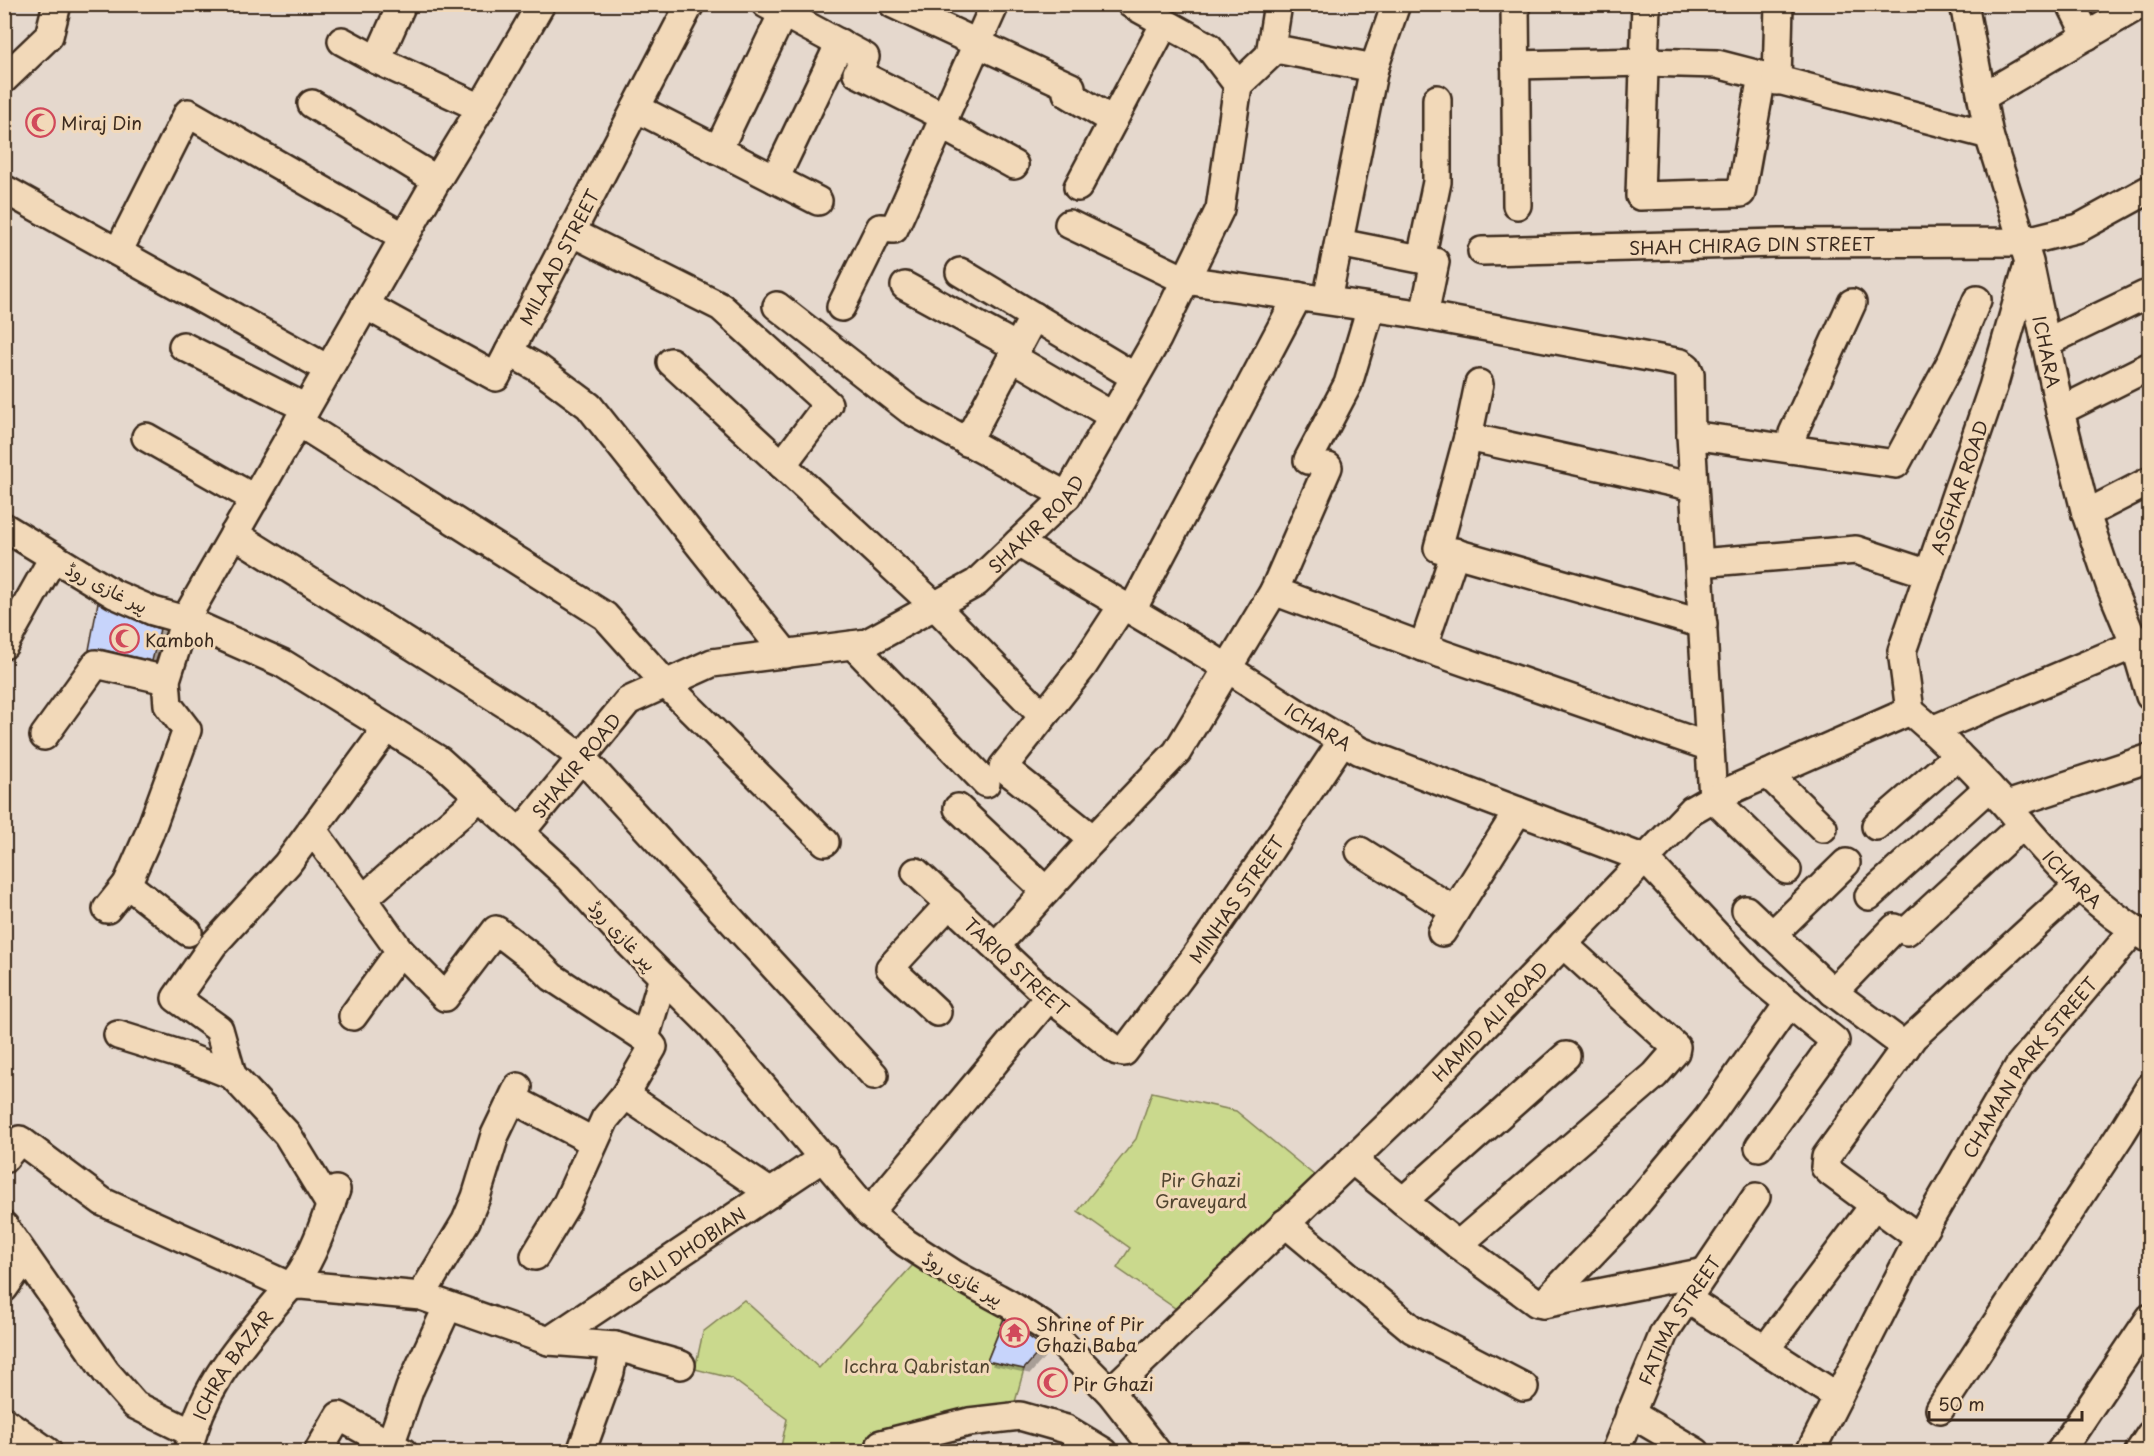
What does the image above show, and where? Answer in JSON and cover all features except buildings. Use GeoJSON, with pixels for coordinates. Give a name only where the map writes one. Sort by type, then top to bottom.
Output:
{"type":"FeatureCollection","features":[{"type":"Feature","properties":{"kind":"street"},"geometry":{"type":"LineString","coordinates":[[4,80],[50,36],[57,4]]}},
{"type":"Feature","properties":{"kind":"street"},"geometry":{"type":"LineString","coordinates":[[377,60],[402,4]]}},
{"type":"Feature","properties":{"kind":"street"},"geometry":{"type":"LineString","coordinates":[[107,909],[127,884],[149,834],[187,730],[168,705],[166,680],[185,620],[404,237],[541,4]]}},
{"type":"Feature","properties":{"kind":"street","name":"MILAAD STREET"},"geometry":{"type":"LineString","coordinates":[[365,305],[496,377],[690,4]]}},
{"type":"Feature","properties":{"kind":"street"},"geometry":{"type":"LineString","coordinates":[[893,4],[1071,87],[1067,93],[1113,121]]}},
{"type":"Feature","properties":{"kind":"street"},"geometry":{"type":"LineString","coordinates":[[841,307],[880,228],[894,229],[995,4]]}},
{"type":"Feature","properties":{"kind":"street"},"geometry":{"type":"LineString","coordinates":[[1131,4],[1209,47],[1238,85],[1276,49],[1374,68]]}},
{"type":"Feature","properties":{"kind":"street"},"geometry":{"type":"LineString","coordinates":[[1270,54],[1278,4]]}},
{"type":"Feature","properties":{"kind":"street"},"geometry":{"type":"LineString","coordinates":[[1327,300],[1374,68],[1396,4]]}},
{"type":"Feature","properties":{"kind":"street"},"geometry":{"type":"LineString","coordinates":[[1515,4],[1517,205]]}},
{"type":"Feature","properties":{"kind":"street"},"geometry":{"type":"LineString","coordinates":[[1646,4],[1640,196],[1741,193],[1769,79],[1779,4]]}},
{"type":"Feature","properties":{"kind":"street","name":"ICHARA"},"geometry":{"type":"LineString","coordinates":[[1964,4],[1989,135],[2026,252],[2060,411],[2086,514],[2110,585],[2142,642],[2150,696]]}},
{"type":"Feature","properties":{"kind":"street"},"geometry":{"type":"LineString","coordinates":[[2071,4],[2087,36]]}},
{"type":"Feature","properties":{"kind":"street"},"geometry":{"type":"LineString","coordinates":[[1982,97],[2141,4]]}},
{"type":"Feature","properties":{"kind":"street"},"geometry":{"type":"LineString","coordinates":[[718,150],[775,9],[865,57],[857,73],[943,121],[1014,165]]}},
{"type":"Feature","properties":{"kind":"street"},"geometry":{"type":"LineString","coordinates":[[1078,187],[1165,23]]}},
{"type":"Feature","properties":{"kind":"street"},"geometry":{"type":"LineString","coordinates":[[342,41],[377,60],[481,108]]}},
{"type":"Feature","properties":{"kind":"street"},"geometry":{"type":"LineString","coordinates":[[774,179],[840,43]]}},
{"type":"Feature","properties":{"kind":"street"},"geometry":{"type":"LineString","coordinates":[[1515,65],[1645,62],[1717,64],[1989,135]]}},
{"type":"Feature","properties":{"kind":"street","name":"SHAKIR ROAD"},"geometry":{"type":"LineString","coordinates":[[520,833],[628,701],[712,663],[867,643],[976,583],[1067,496],[1157,339],[1220,208],[1238,85]]}},
{"type":"Feature","properties":{"kind":"street"},"geometry":{"type":"LineString","coordinates":[[1421,259],[1437,182],[1437,99]]}},
{"type":"Feature","properties":{"kind":"street"},"geometry":{"type":"LineString","coordinates":[[312,104],[437,180]]}},
{"type":"Feature","properties":{"kind":"street"},"geometry":{"type":"LineString","coordinates":[[636,108],[818,201]]}},
{"type":"Feature","properties":{"kind":"street"},"geometry":{"type":"LineString","coordinates":[[118,252],[188,113],[404,237]]}},
{"type":"Feature","properties":{"kind":"street"},"geometry":{"type":"LineString","coordinates":[[4,189],[328,369]]}},
{"type":"Feature","properties":{"kind":"street","name":"SHAH CHIRAG DIN STREET"},"geometry":{"type":"LineString","coordinates":[[1482,250],[1779,243],[2026,252],[2079,228],[2150,189]]}},
{"type":"Feature","properties":{"kind":"street"},"geometry":{"type":"LineString","coordinates":[[1070,224],[1185,280],[1424,315],[1681,363],[1687,367],[1690,374],[1691,435],[1713,798],[1787,870]]}},
{"type":"Feature","properties":{"kind":"street"},"geometry":{"type":"LineString","coordinates":[[571,232],[721,307],[828,404],[782,465]]}},
{"type":"Feature","properties":{"kind":"street"},"geometry":{"type":"LineString","coordinates":[[1339,243],[1435,262],[1424,315]]}},
{"type":"Feature","properties":{"kind":"street","name":"ASGHAR ROAD"},"geometry":{"type":"LineString","coordinates":[[1910,711],[1902,651],[1993,387],[2026,252]]}},
{"type":"Feature","properties":{"kind":"street"},"geometry":{"type":"LineString","coordinates":[[960,272],[1135,377]]}},
{"type":"Feature","properties":{"kind":"street"},"geometry":{"type":"LineString","coordinates":[[904,286],[1014,352],[1113,416]]}},
{"type":"Feature","properties":{"kind":"street"},"geometry":{"type":"LineString","coordinates":[[2045,342],[2145,295]]}},
{"type":"Feature","properties":{"kind":"street"},"geometry":{"type":"LineString","coordinates":[[1093,839],[1003,767],[1127,608],[1298,296]]}},
{"type":"Feature","properties":{"kind":"street"},"geometry":{"type":"LineString","coordinates":[[1691,435],[1896,464],[1953,358],[1977,300]]}},
{"type":"Feature","properties":{"kind":"street"},"geometry":{"type":"LineString","coordinates":[[1791,449],[1793,433],[1852,303]]}},
{"type":"Feature","properties":{"kind":"street"},"geometry":{"type":"LineString","coordinates":[[777,306],[910,410],[1067,496]]}},
{"type":"Feature","properties":{"kind":"street"},"geometry":{"type":"LineString","coordinates":[[996,946],[1093,839],[1177,752],[1229,669],[1274,591],[1348,384],[1371,307]]}},
{"type":"Feature","properties":{"kind":"street"},"geometry":{"type":"LineString","coordinates":[[968,442],[1034,316]]}},
{"type":"Feature","properties":{"kind":"street"},"geometry":{"type":"LineString","coordinates":[[183,346],[302,415],[605,616],[666,684],[825,842]]}},
{"type":"Feature","properties":{"kind":"street"},"geometry":{"type":"LineString","coordinates":[[508,352],[538,368],[589,406],[786,654]]}},
{"type":"Feature","properties":{"kind":"street"},"geometry":{"type":"LineString","coordinates":[[671,362],[935,606],[1043,716]]}},
{"type":"Feature","properties":{"kind":"street"},"geometry":{"type":"LineString","coordinates":[[2060,411],[2150,366]]}},
{"type":"Feature","properties":{"kind":"street"},"geometry":{"type":"LineString","coordinates":[[1479,384],[1468,437],[1438,548],[1702,624]]}},
{"type":"Feature","properties":{"kind":"street"},"geometry":{"type":"LineString","coordinates":[[146,437],[255,499]]}},
{"type":"Feature","properties":{"kind":"street"},"geometry":{"type":"LineString","coordinates":[[1468,437],[1694,487]]}},
{"type":"Feature","properties":{"kind":"street"},"geometry":{"type":"LineString","coordinates":[[2086,514],[2150,481]]}},
{"type":"Feature","properties":{"kind":"street","name":"پیر غازی روڈ"},"geometry":{"type":"LineString","coordinates":[[4,527],[114,594],[185,620],[282,663],[438,760],[569,877],[711,1025],[869,1213],[906,1243],[1048,1329],[1110,1392],[1157,1452]]}},
{"type":"Feature","properties":{"kind":"street"},"geometry":{"type":"LineString","coordinates":[[234,534],[536,723],[582,758],[874,1075]]}},
{"type":"Feature","properties":{"kind":"street","name":"ICHARA"},"geometry":{"type":"LineString","coordinates":[[1018,543],[1229,669],[1360,751],[1645,859]]}},
{"type":"Feature","properties":{"kind":"street"},"geometry":{"type":"LineString","coordinates":[[1699,563],[1857,550],[1929,574]]}},
{"type":"Feature","properties":{"kind":"street"},"geometry":{"type":"LineString","coordinates":[[1424,648],[1455,552]]}},
{"type":"Feature","properties":{"kind":"street"},"geometry":{"type":"LineString","coordinates":[[4,645],[53,558]]}},
{"type":"Feature","properties":{"kind":"street"},"geometry":{"type":"LineString","coordinates":[[1274,591],[1424,648],[1710,747]]}},
{"type":"Feature","properties":{"kind":"street"},"geometry":{"type":"LineString","coordinates":[[1932,730],[2142,642]]}},
{"type":"Feature","properties":{"kind":"street"},"geometry":{"type":"LineString","coordinates":[[853,645],[986,783]]}},
{"type":"Feature","properties":{"kind":"street"},"geometry":{"type":"LineString","coordinates":[[44,736],[96,664],[166,680]]}},
{"type":"Feature","properties":{"kind":"street","name":"ICHARA"},"geometry":{"type":"LineString","coordinates":[[1910,711],[1958,755],[2079,885],[2142,934]]}},
{"type":"Feature","properties":{"kind":"street","name":"HAMID ALI ROAD"},"geometry":{"type":"LineString","coordinates":[[1110,1392],[1402,1112],[1692,810],[1713,798],[1910,711]]}},
{"type":"Feature","properties":{"kind":"street"},"geometry":{"type":"LineString","coordinates":[[232,1075],[219,1029],[176,998],[213,945],[286,864],[387,728]]}},
{"type":"Feature","properties":{"kind":"street","name":"MINHAS STREET"},"geometry":{"type":"LineString","coordinates":[[1124,1052],[1206,942],[1342,740]]}},
{"type":"Feature","properties":{"kind":"street"},"geometry":{"type":"LineString","coordinates":[[1876,826],[1958,755]]}},
{"type":"Feature","properties":{"kind":"street"},"geometry":{"type":"LineString","coordinates":[[1869,896],[2006,806],[2149,759]]}},
{"type":"Feature","properties":{"kind":"street"},"geometry":{"type":"LineString","coordinates":[[1768,774],[1824,828]]}},
{"type":"Feature","properties":{"kind":"street"},"geometry":{"type":"LineString","coordinates":[[363,899],[480,797]]}},
{"type":"Feature","properties":{"kind":"street"},"geometry":{"type":"LineString","coordinates":[[1833,993],[1901,930],[2006,806]]}},
{"type":"Feature","properties":{"kind":"street"},"geometry":{"type":"LineString","coordinates":[[958,808],[1046,891]]}},
{"type":"Feature","properties":{"kind":"street"},"geometry":{"type":"LineString","coordinates":[[1360,851],[1449,921],[1518,811]]}},
{"type":"Feature","properties":{"kind":"street"},"geometry":{"type":"LineString","coordinates":[[312,829],[400,951],[445,997],[496,930],[535,960],[552,977],[645,1038],[653,1047],[625,1095],[605,1119],[567,1203],[536,1256]]}},
{"type":"Feature","properties":{"kind":"street"},"geometry":{"type":"LineString","coordinates":[[1645,859],[1751,972],[1835,1041],[1759,1147]]}},
{"type":"Feature","properties":{"kind":"street"},"geometry":{"type":"LineString","coordinates":[[1772,935],[1846,863]]}},
{"type":"Feature","properties":{"kind":"street","name":"TARIQ STREET"},"geometry":{"type":"LineString","coordinates":[[916,872],[1049,997],[1117,1051],[1124,1052]]}},
{"type":"Feature","properties":{"kind":"street"},"geometry":{"type":"LineString","coordinates":[[127,884],[188,932]]}},
{"type":"Feature","properties":{"kind":"street"},"geometry":{"type":"LineString","coordinates":[[1810,1452],[1919,1238],[1831,1173],[1825,1167],[1826,1157],[1913,1037],[2079,885]]}},
{"type":"Feature","properties":{"kind":"street"},"geometry":{"type":"LineString","coordinates":[[937,1012],[890,968],[950,903]]}},
{"type":"Feature","properties":{"kind":"street"},"geometry":{"type":"LineString","coordinates":[[1746,910],[1833,993],[1906,1047]]}},
{"type":"Feature","properties":{"kind":"street","name":"CHAMAN PARK STREET"},"geometry":{"type":"LineString","coordinates":[[1919,1238],[2019,1066],[2142,934]]}},
{"type":"Feature","properties":{"kind":"street"},"geometry":{"type":"LineString","coordinates":[[1458,1245],[1655,1075],[1677,1049],[1563,944]]}},
{"type":"Feature","properties":{"kind":"street"},"geometry":{"type":"LineString","coordinates":[[353,1016],[400,951]]}},
{"type":"Feature","properties":{"kind":"street"},"geometry":{"type":"LineString","coordinates":[[645,1038],[663,977]]}},
{"type":"Feature","properties":{"kind":"street"},"geometry":{"type":"LineString","coordinates":[[869,1213],[1049,997]]}},
{"type":"Feature","properties":{"kind":"street"},"geometry":{"type":"LineString","coordinates":[[1543,1304],[1620,1224],[1708,1118],[1789,1003]]}},
{"type":"Feature","properties":{"kind":"street"},"geometry":{"type":"LineString","coordinates":[[118,1035],[182,1055],[232,1075]]}},
{"type":"Feature","properties":{"kind":"street"},"geometry":{"type":"LineString","coordinates":[[1403,1201],[1566,1056]]}},
{"type":"Feature","properties":{"kind":"street","name":"ICHRA BAZAR"},"geometry":{"type":"LineString","coordinates":[[190,1442],[202,1406],[220,1371],[301,1272],[321,1231],[333,1198],[287,1134],[232,1075]]}},
{"type":"Feature","properties":{"kind":"street"},"geometry":{"type":"LineString","coordinates":[[1940,1409],[2150,1087]]}},
{"type":"Feature","properties":{"kind":"street"},"geometry":{"type":"LineString","coordinates":[[421,1296],[466,1221],[495,1136],[516,1093],[594,1142]]}},
{"type":"Feature","properties":{"kind":"street"},"geometry":{"type":"LineString","coordinates":[[625,1095],[771,1193]]}},
{"type":"Feature","properties":{"kind":"street"},"geometry":{"type":"LineString","coordinates":[[4,1159],[21,1140],[103,1202],[289,1286],[302,1285],[421,1296],[549,1341],[615,1346],[681,1365]]}},
{"type":"Feature","properties":{"kind":"street","name":"GALI DHOBIAN"},"geometry":{"type":"LineString","coordinates":[[549,1341],[824,1157]]}},
{"type":"Feature","properties":{"kind":"street"},"geometry":{"type":"LineString","coordinates":[[1352,1160],[1458,1245],[1543,1304],[1705,1272]]}},
{"type":"Feature","properties":{"kind":"street","name":"FATIMA STREET"},"geometry":{"type":"LineString","coordinates":[[1615,1452],[1664,1333],[1756,1197]]}},
{"type":"Feature","properties":{"kind":"street"},"geometry":{"type":"LineString","coordinates":[[1765,1350],[1875,1204]]}},
{"type":"Feature","properties":{"kind":"street"},"geometry":{"type":"LineString","coordinates":[[1285,1223],[1412,1329],[1524,1387]]}},
{"type":"Feature","properties":{"kind":"street"},"geometry":{"type":"LineString","coordinates":[[4,1226],[106,1372],[135,1405],[190,1442]]}},
{"type":"Feature","properties":{"kind":"street"},"geometry":{"type":"LineString","coordinates":[[4,1288],[25,1258]]}},
{"type":"Feature","properties":{"kind":"street"},"geometry":{"type":"LineString","coordinates":[[1687,1299],[1838,1398]]}},
{"type":"Feature","properties":{"kind":"street"},"geometry":{"type":"LineString","coordinates":[[318,1452],[339,1416],[397,1448],[410,1388],[448,1306]]}},
{"type":"Feature","properties":{"kind":"street"},"geometry":{"type":"LineString","coordinates":[[2060,1452],[2150,1318]]}},
{"type":"Feature","properties":{"kind":"street"},"geometry":{"type":"LineString","coordinates":[[580,1452],[610,1372],[615,1346]]}},
{"type":"Feature","properties":{"kind":"street"},"geometry":{"type":"LineString","coordinates":[[1630,1413],[1696,1452]]}},
{"type":"Feature","properties":{"kind":"street"},"geometry":{"type":"LineString","coordinates":[[881,1444],[969,1422],[1020,1416],[1066,1429],[1104,1452]]}},
{"type":"Feature","properties":{"kind":"street"},"geometry":{"type":"LineString","coordinates":[[4,1421],[48,1452]]}},
{"type":"Feature","properties":{"kind":"street"},"geometry":{"type":"LineString","coordinates":[[2139,1452],[2150,1435]]}},
{"type":"Feature","properties":{"kind":"green space","name":"Pir Ghazi Graveyard"},"geometry":{"type":"Polygon","coordinates":[[[1152,1092],[1236,1111],[1326,1185],[1188,1317],[1117,1268],[1130,1248],[1078,1211],[1136,1139],[1152,1092]]]}},
{"type":"Feature","properties":{"kind":"green space","name":"Icchra Qabristan"},"geometry":{"type":"Polygon","coordinates":[[[923,1254],[1009,1304],[987,1361],[1024,1369],[1011,1417],[885,1452],[780,1451],[787,1419],[731,1378],[695,1369],[703,1332],[744,1300],[819,1368],[923,1254]]]}},
{"type":"Feature","properties":{"kind":"place","name":"Miraj Din"},"geometry":{"type":"Point","coordinates":[40,122]}},
{"type":"Feature","properties":{"kind":"place","name":"Kamboh"},"geometry":{"type":"Point","coordinates":[124,639]}},
{"type":"Feature","properties":{"kind":"place","name":"Shrine of Pir Ghazi Baba"},"geometry":{"type":"Point","coordinates":[1015,1333]}},
{"type":"Feature","properties":{"kind":"place","name":"Pir Ghazi"},"geometry":{"type":"Point","coordinates":[1052,1383]}}]}
